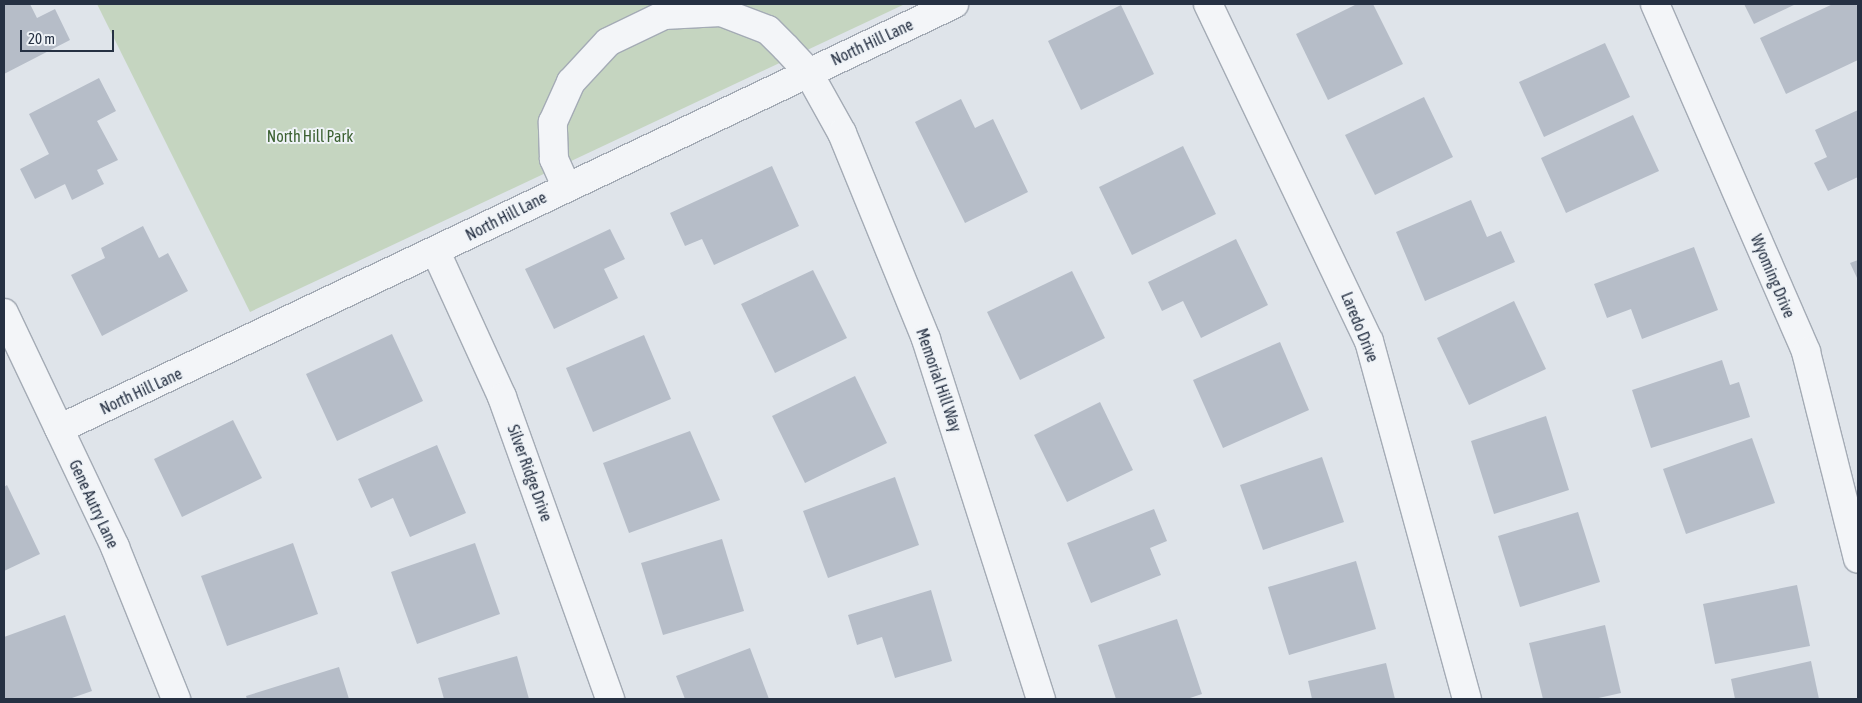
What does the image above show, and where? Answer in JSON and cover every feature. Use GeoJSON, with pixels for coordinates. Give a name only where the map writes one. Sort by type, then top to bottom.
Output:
{"type":"FeatureCollection","features":[{"type":"Feature","properties":{"kind":"street","name":"North Hill Lane"},"geometry":{"type":"LineString","coordinates":[[59,429],[436,252],[566,186],[954,4]]}},
{"type":"Feature","properties":{"kind":"street","name":"Laredo Drive"},"geometry":{"type":"LineString","coordinates":[[1208,4],[1369,340],[1467,699]]}},
{"type":"Feature","properties":{"kind":"street","name":"Wyoming Drive"},"geometry":{"type":"LineString","coordinates":[[1655,4],[1806,352],[1858,559]]}},
{"type":"Feature","properties":{"kind":"street","name":"Memorial Hill Way"},"geometry":{"type":"LineString","coordinates":[[566,186],[554,159],[553,122],[571,82],[608,42],[648,22],[664,15],[721,12],[768,30],[808,72],[842,133],[926,340],[1041,699]]}},
{"type":"Feature","properties":{"kind":"street","name":"Silver Ridge Drive"},"geometry":{"type":"LineString","coordinates":[[436,252],[502,398],[610,699]]}},
{"type":"Feature","properties":{"kind":"street","name":"Gene Autry Lane"},"geometry":{"type":"LineString","coordinates":[[4,313],[115,547],[176,699]]}},
{"type":"Feature","properties":{"kind":"green space","name":"North Hill Park"},"geometry":{"type":"Polygon","coordinates":[[[97,4],[905,4],[250,312],[97,4]]]}},
{"type":"Feature","properties":{"kind":"building"},"geometry":{"type":"Polygon","coordinates":[[[4,4],[30,4],[37,18],[55,9],[70,40],[4,74],[4,4]]]}},
{"type":"Feature","properties":{"kind":"building"},"geometry":{"type":"Polygon","coordinates":[[[1357,4],[1373,4],[1403,64],[1328,100],[1296,34],[1357,4]]]}},
{"type":"Feature","properties":{"kind":"building"},"geometry":{"type":"Polygon","coordinates":[[[1744,4],[1796,4],[1754,24],[1744,4]]]}},
{"type":"Feature","properties":{"kind":"building"},"geometry":{"type":"Polygon","coordinates":[[[1833,4],[1856,4],[1858,8],[1858,60],[1786,94],[1760,38],[1833,4]]]}},
{"type":"Feature","properties":{"kind":"building"},"geometry":{"type":"Polygon","coordinates":[[[1121,5],[1154,74],[1081,110],[1048,41],[1121,5]]]}},
{"type":"Feature","properties":{"kind":"building"},"geometry":{"type":"Polygon","coordinates":[[[1605,43],[1630,97],[1544,137],[1519,82],[1605,43]]]}},
{"type":"Feature","properties":{"kind":"building"},"geometry":{"type":"Polygon","coordinates":[[[99,78],[116,111],[97,121],[118,160],[97,170],[104,184],[72,200],[65,184],[35,199],[20,169],[49,154],[29,114],[99,78]]]}},
{"type":"Feature","properties":{"kind":"building"},"geometry":{"type":"Polygon","coordinates":[[[1424,97],[1453,157],[1375,195],[1345,135],[1424,97]]]}},
{"type":"Feature","properties":{"kind":"building"},"geometry":{"type":"Polygon","coordinates":[[[961,99],[975,128],[993,119],[1028,192],[965,223],[915,122],[961,99]]]}},
{"type":"Feature","properties":{"kind":"building"},"geometry":{"type":"Polygon","coordinates":[[[1858,110],[1858,177],[1828,191],[1814,163],[1827,157],[1815,130],[1858,110]]]}},
{"type":"Feature","properties":{"kind":"building"},"geometry":{"type":"Polygon","coordinates":[[[1633,115],[1659,171],[1566,213],[1541,158],[1633,115]]]}},
{"type":"Feature","properties":{"kind":"building"},"geometry":{"type":"Polygon","coordinates":[[[1183,146],[1216,214],[1132,255],[1099,187],[1183,146]]]}},
{"type":"Feature","properties":{"kind":"building"},"geometry":{"type":"Polygon","coordinates":[[[772,166],[799,226],[714,265],[702,239],[685,246],[670,213],[772,166]]]}},
{"type":"Feature","properties":{"kind":"building"},"geometry":{"type":"Polygon","coordinates":[[[1471,200],[1487,237],[1501,231],[1515,262],[1425,301],[1396,232],[1471,200]]]}},
{"type":"Feature","properties":{"kind":"building"},"geometry":{"type":"Polygon","coordinates":[[[143,226],[159,258],[168,253],[188,291],[102,336],[71,275],[105,258],[101,248],[143,226]]]}},
{"type":"Feature","properties":{"kind":"building"},"geometry":{"type":"Polygon","coordinates":[[[610,229],[625,259],[604,269],[618,298],[554,329],[525,269],[610,229]]]}},
{"type":"Feature","properties":{"kind":"building"},"geometry":{"type":"Polygon","coordinates":[[[1236,239],[1268,305],[1201,338],[1183,301],[1162,311],[1148,282],[1236,239]]]}},
{"type":"Feature","properties":{"kind":"building"},"geometry":{"type":"Polygon","coordinates":[[[1694,247],[1718,310],[1642,339],[1631,309],[1607,318],[1594,284],[1694,247]]]}},
{"type":"Feature","properties":{"kind":"building"},"geometry":{"type":"Polygon","coordinates":[[[1858,260],[1858,280],[1850,263],[1858,260]]]}},
{"type":"Feature","properties":{"kind":"building"},"geometry":{"type":"Polygon","coordinates":[[[813,270],[847,338],[775,373],[741,304],[813,270]]]}},
{"type":"Feature","properties":{"kind":"building"},"geometry":{"type":"Polygon","coordinates":[[[1072,271],[1105,338],[1020,380],[987,312],[1072,271]]]}},
{"type":"Feature","properties":{"kind":"building"},"geometry":{"type":"Polygon","coordinates":[[[1514,301],[1546,369],[1469,405],[1437,338],[1514,301]]]}},
{"type":"Feature","properties":{"kind":"building"},"geometry":{"type":"Polygon","coordinates":[[[392,334],[423,401],[337,441],[306,374],[392,334]]]}},
{"type":"Feature","properties":{"kind":"building"},"geometry":{"type":"Polygon","coordinates":[[[644,335],[671,399],[593,432],[566,368],[644,335]]]}},
{"type":"Feature","properties":{"kind":"building"},"geometry":{"type":"Polygon","coordinates":[[[1280,342],[1309,410],[1223,448],[1193,380],[1280,342]]]}},
{"type":"Feature","properties":{"kind":"building"},"geometry":{"type":"Polygon","coordinates":[[[1722,360],[1730,385],[1739,382],[1750,417],[1651,448],[1632,390],[1722,360]]]}},
{"type":"Feature","properties":{"kind":"building"},"geometry":{"type":"Polygon","coordinates":[[[855,376],[887,443],[805,483],[772,416],[855,376]]]}},
{"type":"Feature","properties":{"kind":"building"},"geometry":{"type":"Polygon","coordinates":[[[1100,402],[1133,470],[1067,502],[1034,435],[1100,402]]]}},
{"type":"Feature","properties":{"kind":"building"},"geometry":{"type":"Polygon","coordinates":[[[1546,416],[1569,490],[1494,514],[1471,441],[1546,416]]]}},
{"type":"Feature","properties":{"kind":"building"},"geometry":{"type":"Polygon","coordinates":[[[233,420],[262,478],[182,517],[154,459],[233,420]]]}},
{"type":"Feature","properties":{"kind":"building"},"geometry":{"type":"Polygon","coordinates":[[[690,431],[720,500],[629,533],[603,463],[690,431]]]}},
{"type":"Feature","properties":{"kind":"building"},"geometry":{"type":"Polygon","coordinates":[[[1752,438],[1775,503],[1686,534],[1663,469],[1752,438]]]}},
{"type":"Feature","properties":{"kind":"building"},"geometry":{"type":"Polygon","coordinates":[[[437,445],[466,513],[410,537],[393,498],[371,508],[358,479],[437,445]]]}},
{"type":"Feature","properties":{"kind":"building"},"geometry":{"type":"Polygon","coordinates":[[[1322,457],[1344,522],[1263,550],[1240,485],[1322,457]]]}},
{"type":"Feature","properties":{"kind":"building"},"geometry":{"type":"Polygon","coordinates":[[[895,477],[919,545],[828,578],[803,511],[895,477]]]}},
{"type":"Feature","properties":{"kind":"building"},"geometry":{"type":"Polygon","coordinates":[[[7,485],[40,554],[4,571],[4,487],[7,485]]]}},
{"type":"Feature","properties":{"kind":"building"},"geometry":{"type":"Polygon","coordinates":[[[1154,509],[1167,541],[1150,548],[1161,575],[1091,603],[1067,543],[1154,509]]]}},
{"type":"Feature","properties":{"kind":"building"},"geometry":{"type":"Polygon","coordinates":[[[1578,512],[1600,582],[1520,607],[1498,536],[1578,512]]]}},
{"type":"Feature","properties":{"kind":"building"},"geometry":{"type":"Polygon","coordinates":[[[722,539],[744,611],[663,635],[641,563],[722,539]]]}},
{"type":"Feature","properties":{"kind":"building"},"geometry":{"type":"Polygon","coordinates":[[[293,543],[318,614],[227,646],[201,576],[293,543]]]}},
{"type":"Feature","properties":{"kind":"building"},"geometry":{"type":"Polygon","coordinates":[[[475,543],[500,614],[417,644],[391,572],[475,543]]]}},
{"type":"Feature","properties":{"kind":"building"},"geometry":{"type":"Polygon","coordinates":[[[1356,561],[1376,629],[1289,655],[1268,587],[1356,561]]]}},
{"type":"Feature","properties":{"kind":"building"},"geometry":{"type":"Polygon","coordinates":[[[1797,585],[1810,646],[1715,664],[1703,604],[1797,585]]]}},
{"type":"Feature","properties":{"kind":"building"},"geometry":{"type":"Polygon","coordinates":[[[931,590],[952,661],[895,678],[882,637],[857,645],[848,615],[931,590]]]}},
{"type":"Feature","properties":{"kind":"building"},"geometry":{"type":"Polygon","coordinates":[[[65,615],[92,691],[69,699],[4,699],[4,637],[65,615]]]}},
{"type":"Feature","properties":{"kind":"building"},"geometry":{"type":"Polygon","coordinates":[[[1177,619],[1202,694],[1187,699],[1116,699],[1098,645],[1177,619]]]}},
{"type":"Feature","properties":{"kind":"building"},"geometry":{"type":"Polygon","coordinates":[[[1605,625],[1621,693],[1594,699],[1543,699],[1529,643],[1605,625]]]}},
{"type":"Feature","properties":{"kind":"building"},"geometry":{"type":"Polygon","coordinates":[[[750,648],[769,699],[685,699],[676,676],[750,648]]]}},
{"type":"Feature","properties":{"kind":"building"},"geometry":{"type":"Polygon","coordinates":[[[517,656],[529,699],[444,699],[438,678],[517,656]]]}},
{"type":"Feature","properties":{"kind":"building"},"geometry":{"type":"Polygon","coordinates":[[[1811,661],[1819,699],[1735,699],[1731,679],[1811,661]]]}},
{"type":"Feature","properties":{"kind":"building"},"geometry":{"type":"Polygon","coordinates":[[[1386,663],[1395,699],[1312,699],[1308,681],[1386,663]]]}},
{"type":"Feature","properties":{"kind":"building"},"geometry":{"type":"Polygon","coordinates":[[[339,667],[349,699],[247,699],[246,696],[339,667]]]}}]}
